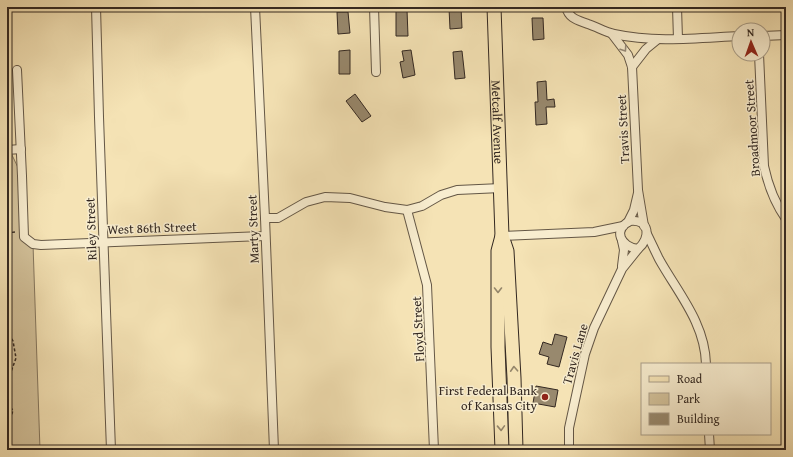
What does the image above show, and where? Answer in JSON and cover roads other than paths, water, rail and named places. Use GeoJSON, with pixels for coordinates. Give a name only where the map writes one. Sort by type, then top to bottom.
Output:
{"type":"FeatureCollection","features":[{"type":"Feature","properties":{"kind":"main road","name":"Metcalf Avenue"},"geometry":{"type":"LineString","coordinates":[[494,7],[502,236],[498,251],[498,347],[502,450]]}},
{"type":"Feature","properties":{"kind":"main road","name":"Metcalf Avenue"},"geometry":{"type":"LineString","coordinates":[[502,236],[508,251],[516,450]]}},
{"type":"Feature","properties":{"kind":"street","name":"Riley Street"},"geometry":{"type":"LineString","coordinates":[[96,7],[111,450]]}},
{"type":"Feature","properties":{"kind":"street","name":"Marty Street"},"geometry":{"type":"LineString","coordinates":[[255,7],[274,450]]}},
{"type":"Feature","properties":{"kind":"street"},"geometry":{"type":"LineString","coordinates":[[374,7],[376,72]]}},
{"type":"Feature","properties":{"kind":"street"},"geometry":{"type":"LineString","coordinates":[[566,7],[568,15],[612,34],[657,40],[731,36]]}},
{"type":"Feature","properties":{"kind":"street"},"geometry":{"type":"LineString","coordinates":[[677,7],[678,39]]}},
{"type":"Feature","properties":{"kind":"street","name":"Travis Street"},"geometry":{"type":"LineString","coordinates":[[612,34],[628,55],[632,67],[638,190],[646,230],[658,258],[690,309],[698,326],[703,341],[706,363]]}},
{"type":"Feature","properties":{"kind":"street"},"geometry":{"type":"LineString","coordinates":[[771,36],[786,35]]}},
{"type":"Feature","properties":{"kind":"street"},"geometry":{"type":"LineString","coordinates":[[632,67],[646,49],[657,40]]}},
{"type":"Feature","properties":{"kind":"street","name":"Broadmoor Street"},"geometry":{"type":"LineString","coordinates":[[759,62],[764,166],[767,183],[773,198],[786,219]]}},
{"type":"Feature","properties":{"kind":"street"},"geometry":{"type":"LineString","coordinates":[[7,150],[21,149],[17,70]]}},
{"type":"Feature","properties":{"kind":"street","name":"West 86th Street"},"geometry":{"type":"LineString","coordinates":[[21,149],[24,237],[34,244],[265,236]]}},
{"type":"Feature","properties":{"kind":"street"},"geometry":{"type":"LineString","coordinates":[[265,218],[278,218],[306,202],[330,197],[350,198],[386,207],[407,210],[422,206],[441,195],[458,190],[500,188]]}},
{"type":"Feature","properties":{"kind":"street","name":"Travis Street"},"geometry":{"type":"LineString","coordinates":[[626,224],[634,210],[638,190]]}},
{"type":"Feature","properties":{"kind":"street","name":"Floyd Street"},"geometry":{"type":"LineString","coordinates":[[407,210],[427,285],[434,450]]}},
{"type":"Feature","properties":{"kind":"street"},"geometry":{"type":"LineString","coordinates":[[502,236],[594,232],[613,235],[622,240],[629,247],[639,248],[645,242],[646,230],[638,222],[634,221],[594,232]]}},
{"type":"Feature","properties":{"kind":"street"},"geometry":{"type":"LineString","coordinates":[[622,240],[620,233],[626,224]]}},
{"type":"Feature","properties":{"kind":"street","name":"Travis Lane"},"geometry":{"type":"LineString","coordinates":[[622,240],[624,250],[622,268]]}},
{"type":"Feature","properties":{"kind":"street","name":"Travis Street"},"geometry":{"type":"LineString","coordinates":[[639,248],[658,258]]}},
{"type":"Feature","properties":{"kind":"street","name":"Travis Lane"},"geometry":{"type":"LineString","coordinates":[[569,450],[569,428],[585,354],[594,328],[622,268],[639,248]]}},
{"type":"Feature","properties":{"kind":"street"},"geometry":{"type":"LineString","coordinates":[[709,435],[710,450]]}},
{"type":"Feature","properties":{"kind":"place","name":"First Federal Bank of Kansas City"},"geometry":{"type":"Point","coordinates":[545,397]}}]}
